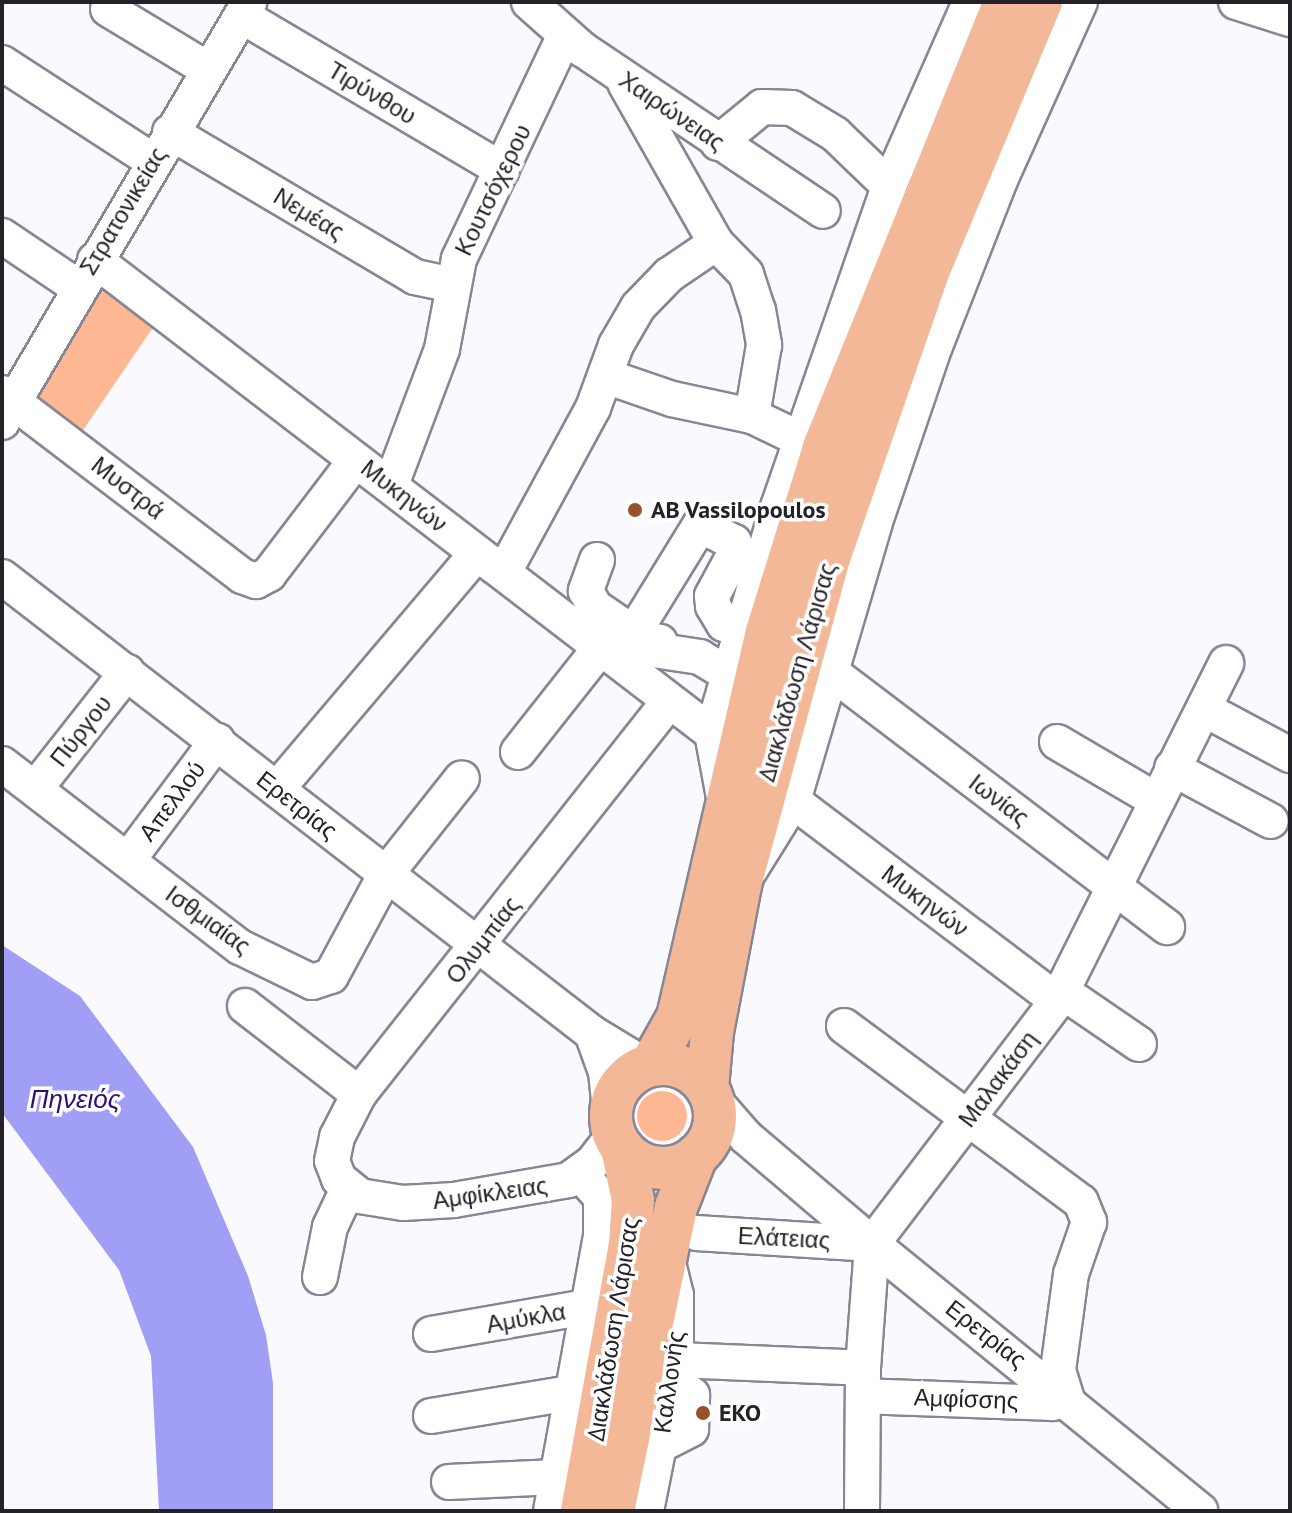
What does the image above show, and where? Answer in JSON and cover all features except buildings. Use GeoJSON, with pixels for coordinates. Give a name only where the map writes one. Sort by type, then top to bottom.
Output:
{"type":"FeatureCollection","features":[{"type":"Feature","properties":{"kind":"main road","name":"Διακλάδωση Λάρισας"},"geometry":{"type":"LineString","coordinates":[[649,1065],[678,1017],[767,632],[825,445],[1005,2]]}},
{"type":"Feature","properties":{"kind":"main road","name":"Διακλάδωση Λάρισας"},"geometry":{"type":"LineString","coordinates":[[710,1093],[712,1032],[740,885],[793,679],[859,463],[928,272],[1041,2]]}},
{"type":"Feature","properties":{"kind":"main road"},"geometry":{"type":"LineString","coordinates":[[649,1065],[683,1068],[710,1093],[714,1126],[699,1153],[665,1168],[649,1166],[615,1131],[622,1083],[649,1065]]}},
{"type":"Feature","properties":{"kind":"main road","name":"Διακλάδωση Λάρισας"},"geometry":{"type":"LineString","coordinates":[[582,1511],[606,1304],[633,1219],[615,1131]]}},
{"type":"Feature","properties":{"kind":"main road","name":"Διακλάδωση Λάρισας"},"geometry":{"type":"LineString","coordinates":[[613,1511],[681,1243],[699,1153]]}},
{"type":"Feature","properties":{"kind":"street","name":"Χαιρώνειας"},"geometry":{"type":"LineString","coordinates":[[529,2],[565,35],[621,77],[823,211]]}},
{"type":"Feature","properties":{"kind":"street"},"geometry":{"type":"LineString","coordinates":[[725,805],[712,733],[728,674],[732,627],[889,186],[970,2]]}},
{"type":"Feature","properties":{"kind":"street"},"geometry":{"type":"LineString","coordinates":[[740,885],[793,801],[935,346],[1000,180],[1080,2]]}},
{"type":"Feature","properties":{"kind":"street"},"geometry":{"type":"LineString","coordinates":[[1236,2],[1290,19]]}},
{"type":"Feature","properties":{"kind":"street"},"geometry":{"type":"LineString","coordinates":[[108,9],[209,70]]}},
{"type":"Feature","properties":{"kind":"street","name":"Στρατονικείας"},"geometry":{"type":"LineString","coordinates":[[6,405],[246,9]]}},
{"type":"Feature","properties":{"kind":"street","name":"Τιρύνθου"},"geometry":{"type":"LineString","coordinates":[[246,9],[502,170]]}},
{"type":"Feature","properties":{"kind":"street","name":"Κουτσόχερου"},"geometry":{"type":"LineString","coordinates":[[391,485],[442,349],[452,285],[465,245],[565,35]]}},
{"type":"Feature","properties":{"kind":"street","name":"Νεμέας"},"geometry":{"type":"LineString","coordinates":[[2,63],[415,277],[452,285]]}},
{"type":"Feature","properties":{"kind":"street"},"geometry":{"type":"LineString","coordinates":[[621,77],[716,243],[746,274],[758,310],[764,345],[752,416]]}},
{"type":"Feature","properties":{"kind":"street"},"geometry":{"type":"LineString","coordinates":[[718,143],[762,107],[792,108],[835,134],[889,186]]}},
{"type":"Feature","properties":{"kind":"street","name":"Μυκηνών"},"geometry":{"type":"LineString","coordinates":[[2,236],[87,273],[356,460],[712,733]]}},
{"type":"Feature","properties":{"kind":"street"},"geometry":{"type":"LineString","coordinates":[[277,789],[490,562],[608,377],[616,345],[638,307],[669,275],[716,243]]}},
{"type":"Feature","properties":{"kind":"street"},"geometry":{"type":"LineString","coordinates":[[608,377],[672,399],[752,416],[800,439]]}},
{"type":"Feature","properties":{"kind":"street","name":"Μυστρά"},"geometry":{"type":"LineString","coordinates":[[6,405],[242,576],[256,581],[269,574],[356,460]]}},
{"type":"Feature","properties":{"kind":"street"},"geometry":{"type":"LineString","coordinates":[[728,674],[700,657],[647,649],[642,639],[641,621],[700,525],[734,542],[736,549],[712,596],[732,627]]}},
{"type":"Feature","properties":{"kind":"street"},"geometry":{"type":"LineString","coordinates":[[597,560],[586,591],[595,607],[642,639],[677,644],[732,627]]}},
{"type":"Feature","properties":{"kind":"street","name":"Ερετρίας"},"geometry":{"type":"LineString","coordinates":[[2,577],[592,1033],[649,1065]]}},
{"type":"Feature","properties":{"kind":"street"},"geometry":{"type":"LineString","coordinates":[[518,752],[601,647]]}},
{"type":"Feature","properties":{"kind":"street","name":"Μαλακάση"},"geometry":{"type":"LineString","coordinates":[[872,1244],[1060,996],[1226,663]]}},
{"type":"Feature","properties":{"kind":"street","name":"Πύργου"},"geometry":{"type":"LineString","coordinates":[[35,789],[127,672]]}},
{"type":"Feature","properties":{"kind":"street","name":"Ιωνίας"},"geometry":{"type":"LineString","coordinates":[[831,672],[1167,927]]}},
{"type":"Feature","properties":{"kind":"street","name":"Ολυμπίας"},"geometry":{"type":"LineString","coordinates":[[348,1189],[332,1161],[337,1137],[359,1094],[669,702]]}},
{"type":"Feature","properties":{"kind":"street"},"geometry":{"type":"LineString","coordinates":[[1204,709],[1290,755]]}},
{"type":"Feature","properties":{"kind":"street","name":"Απελλού"},"geometry":{"type":"LineString","coordinates":[[128,860],[217,741]]}},
{"type":"Feature","properties":{"kind":"street"},"geometry":{"type":"LineString","coordinates":[[1057,742],[1156,800]]}},
{"type":"Feature","properties":{"kind":"street","name":"Ισθμιαίας"},"geometry":{"type":"LineString","coordinates":[[2,764],[240,947],[312,982],[331,976],[386,874],[462,778]]}},
{"type":"Feature","properties":{"kind":"street"},"geometry":{"type":"LineString","coordinates":[[1172,768],[1271,821]]}},
{"type":"Feature","properties":{"kind":"street","name":"Μυκηνών"},"geometry":{"type":"LineString","coordinates":[[793,801],[1060,996],[1139,1044]]}},
{"type":"Feature","properties":{"kind":"street"},"geometry":{"type":"LineString","coordinates":[[245,1006],[359,1094]]}},
{"type":"Feature","properties":{"kind":"street"},"geometry":{"type":"LineString","coordinates":[[844,1026],[1081,1202],[1089,1222],[1071,1274],[1058,1370],[1067,1399]]}},
{"type":"Feature","properties":{"kind":"street"},"geometry":{"type":"LineString","coordinates":[[592,1033],[606,1072],[615,1131]]}},
{"type":"Feature","properties":{"kind":"street","name":"Ερετρίας"},"geometry":{"type":"LineString","coordinates":[[710,1093],[770,1157],[1200,1511]]}},
{"type":"Feature","properties":{"kind":"street","name":"Αμφίκλειας"},"geometry":{"type":"LineString","coordinates":[[348,1189],[374,1200],[419,1202],[532,1189],[580,1174],[615,1131]]}},
{"type":"Feature","properties":{"kind":"street","name":"Ερετρίας"},"geometry":{"type":"LineString","coordinates":[[699,1153],[741,1147],[770,1157]]}},
{"type":"Feature","properties":{"kind":"street"},"geometry":{"type":"LineString","coordinates":[[551,1511],[570,1393],[606,1304],[602,1203],[599,1192],[580,1174]]}},
{"type":"Feature","properties":{"kind":"street"},"geometry":{"type":"LineString","coordinates":[[320,1277],[330,1227],[348,1189]]}},
{"type":"Feature","properties":{"kind":"street","name":"Ελάτειας"},"geometry":{"type":"LineString","coordinates":[[681,1243],[872,1244]]}},
{"type":"Feature","properties":{"kind":"street","name":"Καλλoνής"},"geometry":{"type":"LineString","coordinates":[[646,1511],[674,1370],[681,1243]]}},
{"type":"Feature","properties":{"kind":"street"},"geometry":{"type":"LineString","coordinates":[[862,1511],[863,1382],[872,1244]]}},
{"type":"Feature","properties":{"kind":"street","name":"Αμύκλα"},"geometry":{"type":"LineString","coordinates":[[431,1334],[606,1304]]}},
{"type":"Feature","properties":{"kind":"street","name":"Αμφίσσης"},"geometry":{"type":"LineString","coordinates":[[674,1370],[863,1382],[1052,1403],[1067,1399]]}},
{"type":"Feature","properties":{"kind":"street"},"geometry":{"type":"LineString","coordinates":[[431,1416],[570,1393]]}},
{"type":"Feature","properties":{"kind":"street"},"geometry":{"type":"LineString","coordinates":[[449,1482],[556,1477]]}},
{"type":"Feature","properties":{"kind":"shaded area"},"geometry":{"type":"Polygon","coordinates":[[[97,274],[158,320],[77,439],[25,399],[97,274]]]}},
{"type":"Feature","properties":{"kind":"shaded area"},"geometry":{"type":"Polygon","coordinates":[[[662,1091],[680,1098],[687,1116],[680,1134],[662,1141],[644,1134],[637,1116],[644,1098],[662,1091]]]}},
{"type":"Feature","properties":{"kind":"water","name":"Πηνειός"},"geometry":{"type":"Polygon","coordinates":[[[2,945],[80,996],[193,1147],[248,1276],[266,1335],[273,1383],[273,1511],[159,1511],[151,1356],[119,1270],[2,1113],[2,945]]]}},
{"type":"Feature","properties":{"kind":"place","name":"AB Vassilopoulos"},"geometry":{"type":"Point","coordinates":[635,510]}},
{"type":"Feature","properties":{"kind":"place","name":"EKO"},"geometry":{"type":"Point","coordinates":[703,1413]}}]}
